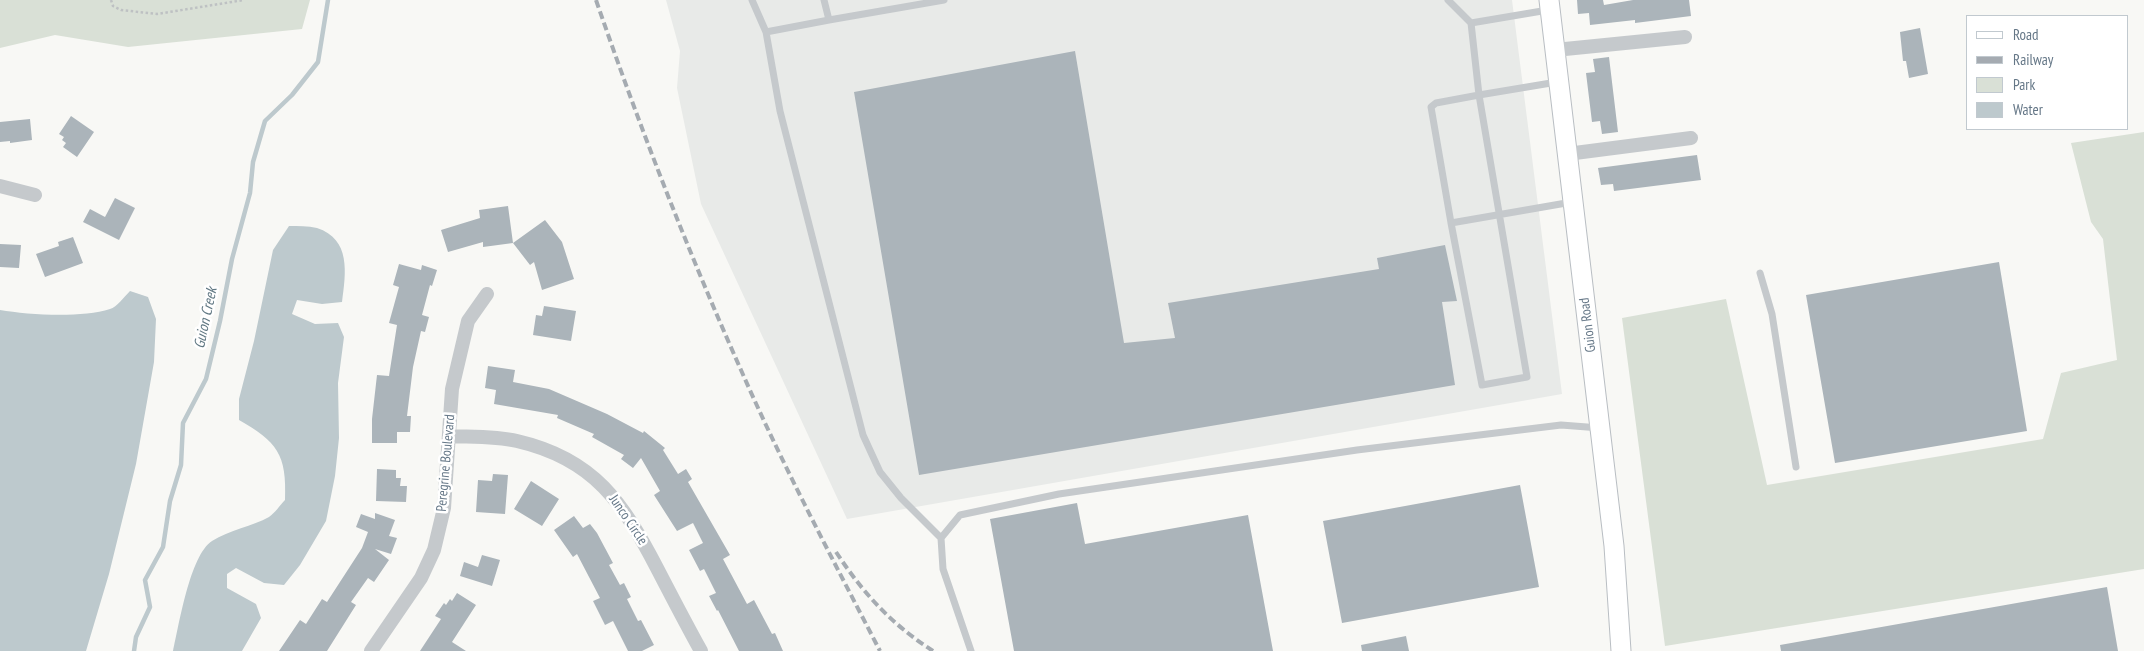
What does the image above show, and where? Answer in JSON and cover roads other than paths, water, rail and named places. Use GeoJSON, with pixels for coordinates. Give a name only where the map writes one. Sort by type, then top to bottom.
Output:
{"type":"FeatureCollection","features":[{"type":"Feature","properties":{"kind":"street","name":"Guion Road"},"geometry":{"type":"LineString","coordinates":[[1549,5],[1618,582],[1621,651]]}},
{"type":"Feature","properties":{"kind":"street"},"geometry":{"type":"LineString","coordinates":[[1555,50],[1685,37]]}},
{"type":"Feature","properties":{"kind":"street"},"geometry":{"type":"LineString","coordinates":[[1567,154],[1691,138]]}},
{"type":"Feature","properties":{"kind":"street"},"geometry":{"type":"LineString","coordinates":[[0,186],[35,194]]}},
{"type":"Feature","properties":{"kind":"street","name":"Peregrine Boulevard"},"geometry":{"type":"LineString","coordinates":[[371,651],[420,578],[434,550],[444,508],[452,389],[468,321],[487,294]]}},
{"type":"Feature","properties":{"kind":"street","name":"Junco Circle"},"geometry":{"type":"LineString","coordinates":[[448,436],[516,441],[552,452],[584,470],[606,487],[636,527],[701,651]]}},
{"type":"Feature","properties":{"kind":"lane"},"geometry":{"type":"LineString","coordinates":[[752,0],[766,32],[780,112],[862,435],[880,472],[901,498],[941,538],[943,569],[971,651]]}},
{"type":"Feature","properties":{"kind":"lane"},"geometry":{"type":"LineString","coordinates":[[824,0],[829,20]]}},
{"type":"Feature","properties":{"kind":"lane"},"geometry":{"type":"LineString","coordinates":[[766,32],[944,0]]}},
{"type":"Feature","properties":{"kind":"lane"},"geometry":{"type":"LineString","coordinates":[[1448,0],[1471,23],[1479,95],[1498,216],[1527,377],[1482,385],[1430,110],[1433,104],[1479,95],[1558,81]]}},
{"type":"Feature","properties":{"kind":"lane"},"geometry":{"type":"LineString","coordinates":[[1471,23],[1549,5]]}},
{"type":"Feature","properties":{"kind":"lane"},"geometry":{"type":"LineString","coordinates":[[1451,223],[1573,202]]}},
{"type":"Feature","properties":{"kind":"lane"},"geometry":{"type":"LineString","coordinates":[[1760,273],[1772,314],[1796,467]]}},
{"type":"Feature","properties":{"kind":"lane"},"geometry":{"type":"LineString","coordinates":[[941,538],[960,515],[1059,494],[1357,450],[1560,425],[1600,428]]}},
{"type":"Feature","properties":{"kind":"water"},"geometry":{"type":"Polygon","coordinates":[[[289,226],[314,227],[328,233],[336,240],[344,258],[345,280],[342,302],[322,304],[297,300],[292,314],[315,324],[338,323],[344,337],[338,383],[339,438],[335,476],[326,521],[300,565],[284,585],[264,583],[236,568],[227,574],[227,588],[256,604],[261,618],[242,651],[173,651],[186,592],[197,560],[204,549],[219,537],[269,517],[285,500],[284,471],[277,451],[262,435],[239,420],[239,399],[254,341],[273,250],[289,226]]]}},
{"type":"Feature","properties":{"kind":"water"},"geometry":{"type":"Polygon","coordinates":[[[130,291],[148,297],[156,319],[154,362],[136,464],[109,574],[86,651],[0,651],[0,310],[55,315],[85,314],[110,309],[130,291]]]}},
{"type":"Feature","properties":{"kind":"waterway","name":"Guion Creek"},"geometry":{"type":"LineString","coordinates":[[134,651],[136,637],[150,607],[145,580],[163,547],[170,501],[181,465],[183,423],[206,379],[232,259],[250,193],[253,162],[265,121],[292,95],[318,62],[328,0]]}},
{"type":"Feature","properties":{"kind":"railway"},"geometry":{"type":"LineString","coordinates":[[596,0],[664,186],[721,324],[791,477],[880,651]]}},
{"type":"Feature","properties":{"kind":"railway"},"geometry":{"type":"LineString","coordinates":[[836,552],[879,607],[904,630],[933,651]]}}]}
